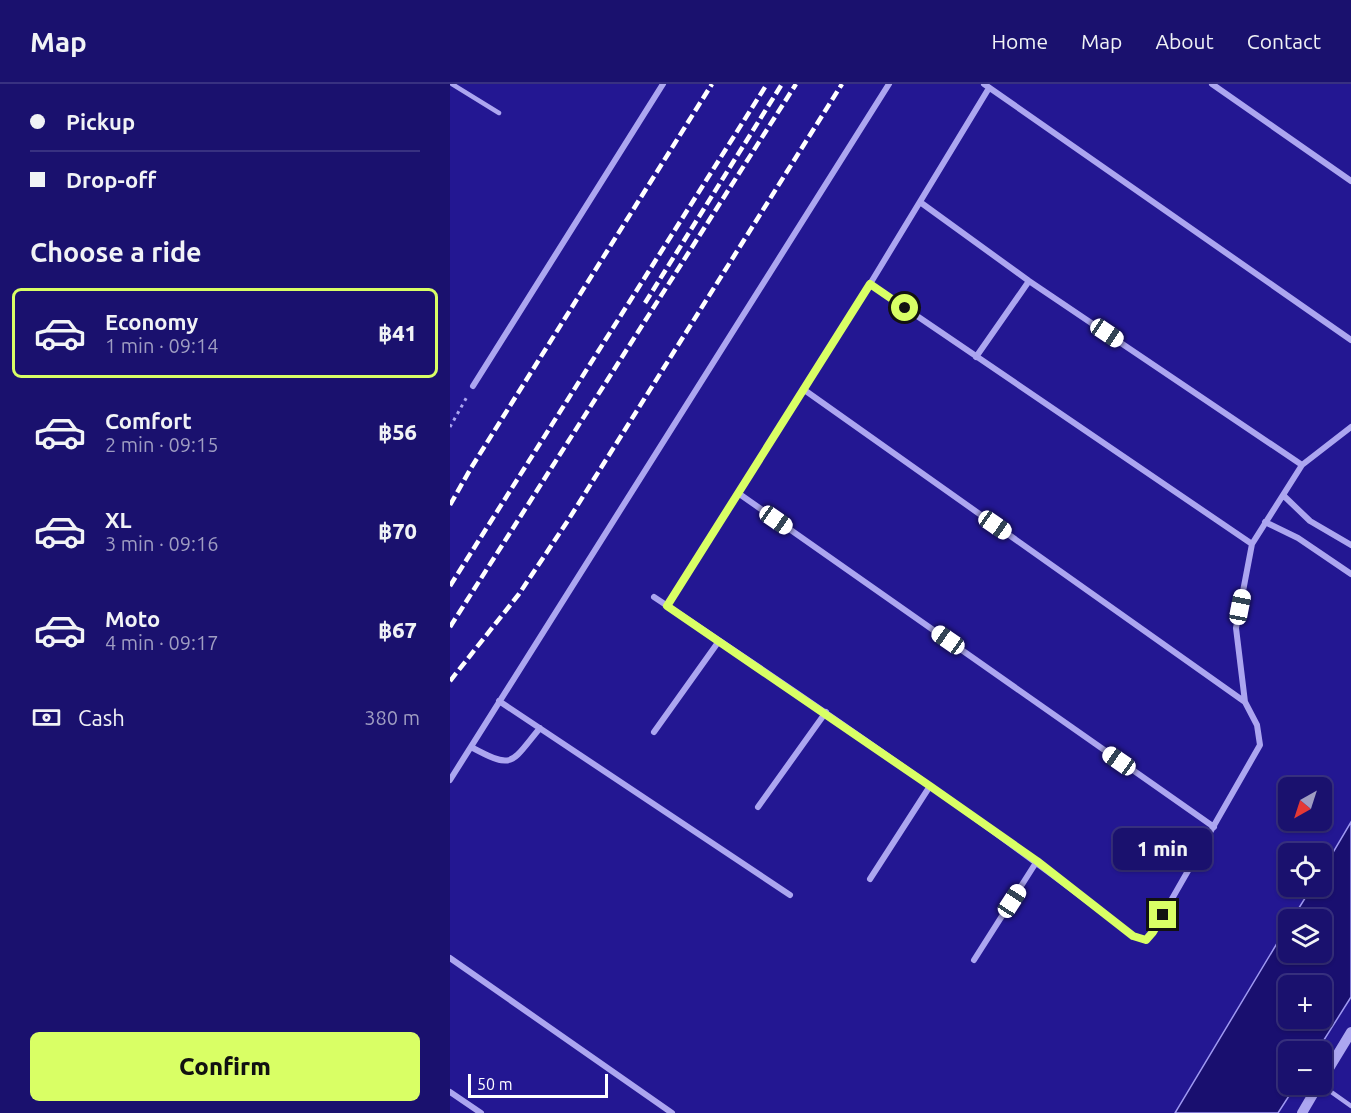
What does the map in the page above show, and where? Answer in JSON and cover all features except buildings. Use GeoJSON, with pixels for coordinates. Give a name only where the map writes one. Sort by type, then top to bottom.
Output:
{"type":"FeatureCollection","features":[{"type":"Feature","properties":{"kind":"street"},"geometry":{"type":"LineString","coordinates":[[473,386],[663,84]]}},
{"type":"Feature","properties":{"kind":"street"},"geometry":{"type":"LineString","coordinates":[[450,780],[889,84]]}},
{"type":"Feature","properties":{"kind":"street"},"geometry":{"type":"LineString","coordinates":[[1212,84],[1351,181]]}},
{"type":"Feature","properties":{"kind":"street"},"geometry":{"type":"LineString","coordinates":[[667,606],[870,284],[986,86],[1351,340]]}},
{"type":"Feature","properties":{"kind":"street"},"geometry":{"type":"LineString","coordinates":[[920,202],[1029,280],[1302,465]]}},
{"type":"Feature","properties":{"kind":"street"},"geometry":{"type":"LineString","coordinates":[[976,357],[1029,280]]}},
{"type":"Feature","properties":{"kind":"street"},"geometry":{"type":"LineString","coordinates":[[870,284],[1252,544]]}},
{"type":"Feature","properties":{"kind":"street"},"geometry":{"type":"LineString","coordinates":[[803,389],[1245,702]]}},
{"type":"Feature","properties":{"kind":"street"},"geometry":{"type":"LineString","coordinates":[[654,597],[826,712],[1037,861],[1133,936],[1146,940],[1153,932],[1214,828],[1260,745],[1257,725],[1245,702],[1236,628],[1252,544],[1302,465],[1351,427]]}},
{"type":"Feature","properties":{"kind":"street"},"geometry":{"type":"LineString","coordinates":[[738,493],[1214,828]]}},
{"type":"Feature","properties":{"kind":"street"},"geometry":{"type":"LineString","coordinates":[[1284,496],[1310,520],[1351,545]]}},
{"type":"Feature","properties":{"kind":"street"},"geometry":{"type":"LineString","coordinates":[[1265,522],[1298,538],[1351,574]]}},
{"type":"Feature","properties":{"kind":"street"},"geometry":{"type":"LineString","coordinates":[[654,732],[719,641]]}},
{"type":"Feature","properties":{"kind":"street"},"geometry":{"type":"LineString","coordinates":[[500,701],[790,895]]}},
{"type":"Feature","properties":{"kind":"street"},"geometry":{"type":"LineString","coordinates":[[758,807],[826,712]]}},
{"type":"Feature","properties":{"kind":"street"},"geometry":{"type":"LineString","coordinates":[[471,747],[498,761],[507,762],[517,756],[540,728]]}},
{"type":"Feature","properties":{"kind":"street"},"geometry":{"type":"LineString","coordinates":[[870,879],[930,786]]}},
{"type":"Feature","properties":{"kind":"street"},"geometry":{"type":"LineString","coordinates":[[974,960],[1037,861]]}},
{"type":"Feature","properties":{"kind":"street"},"geometry":{"type":"LineString","coordinates":[[450,958],[672,1113]]}},
{"type":"Feature","properties":{"kind":"street"},"geometry":{"type":"LineString","coordinates":[[1332,1063],[1351,1032]]}},
{"type":"Feature","properties":{"kind":"street"},"geometry":{"type":"LineString","coordinates":[[450,1092],[482,1113]]}},
{"type":"Feature","properties":{"kind":"street"},"geometry":{"type":"LineString","coordinates":[[1302,1113],[1313,1095]]}},
{"type":"Feature","properties":{"kind":"lane"},"geometry":{"type":"LineString","coordinates":[[452,84],[499,113]]}},
{"type":"Feature","properties":{"kind":"lane"},"geometry":{"type":"LineString","coordinates":[[1332,1092],[1351,1106]]}},
{"type":"Feature","properties":{"kind":"path"},"geometry":{"type":"LineString","coordinates":[[450,427],[473,386]]}},
{"type":"Feature","properties":{"kind":"shaded area"},"geometry":{"type":"Polygon","coordinates":[[[1351,822],[1351,997],[1332,1027],[1332,975],[1278,975],[1278,1029],[1331,1029],[1323,1041],[1278,1041],[1278,1095],[1290,1095],[1278,1113],[1175,1113],[1278,942],[1278,963],[1332,963],[1332,909],[1298,909],[1306,897],[1332,897],[1332,854],[1351,822]]]}},
{"type":"Feature","properties":{"kind":"railway"},"geometry":{"type":"LineString","coordinates":[[450,505],[712,84]]}},
{"type":"Feature","properties":{"kind":"railway"},"geometry":{"type":"LineString","coordinates":[[450,586],[767,84]]}},
{"type":"Feature","properties":{"kind":"railway"},"geometry":{"type":"LineString","coordinates":[[645,303],[782,84]]}},
{"type":"Feature","properties":{"kind":"railway"},"geometry":{"type":"LineString","coordinates":[[450,627],[796,84]]}},
{"type":"Feature","properties":{"kind":"railway"},"geometry":{"type":"LineString","coordinates":[[450,681],[519,594],[567,522],[842,84]]}},
{"type":"Feature","properties":{"kind":"route"},"geometry":{"type":"LineString","coordinates":[[905,308],[870,284],[667,606],[826,712],[1037,861],[1133,936],[1146,940],[1163,915]]}}]}
